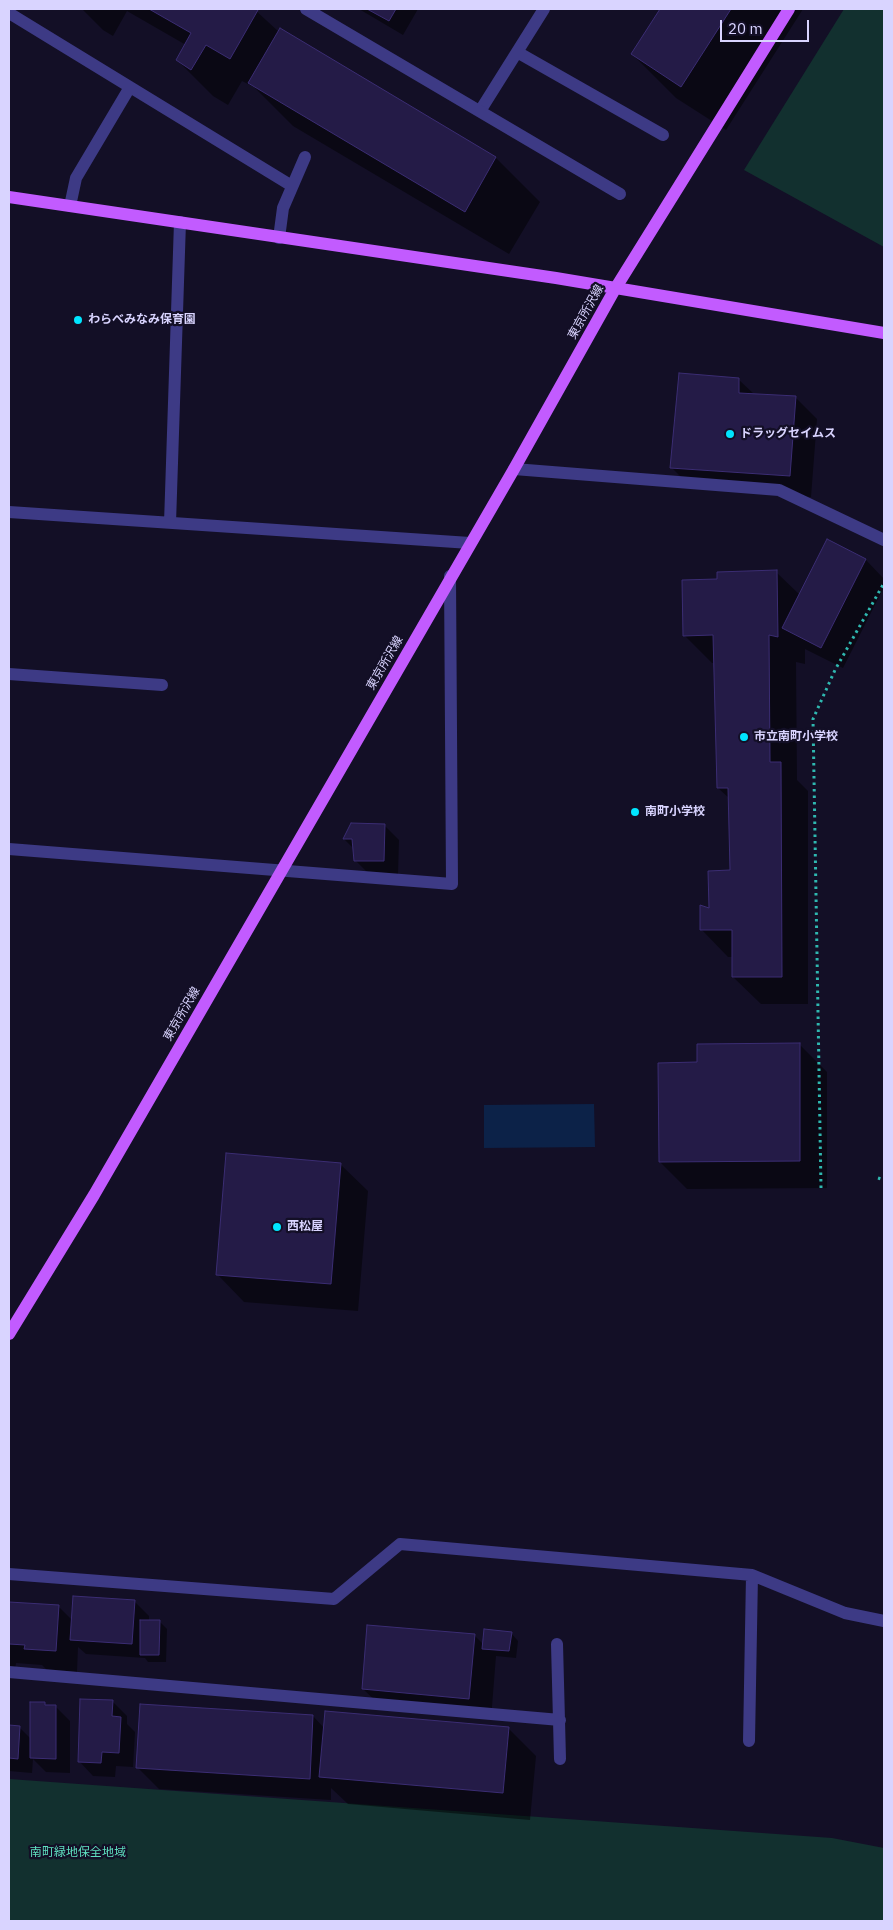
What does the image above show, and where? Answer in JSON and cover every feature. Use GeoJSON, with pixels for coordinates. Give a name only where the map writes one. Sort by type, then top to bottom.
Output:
{"type":"FeatureCollection","features":[{"type":"Feature","properties":{"kind":"main road","name":"東京所沢線"},"geometry":{"type":"LineString","coordinates":[[9,1334],[94,1195],[450,576],[514,469],[615,289],[789,9]]}},
{"type":"Feature","properties":{"kind":"main road"},"geometry":{"type":"LineString","coordinates":[[9,197],[556,278],[884,333]]}},
{"type":"Feature","properties":{"kind":"street"},"geometry":{"type":"LineString","coordinates":[[306,9],[620,194]]}},
{"type":"Feature","properties":{"kind":"street"},"geometry":{"type":"LineString","coordinates":[[480,111],[544,9]]}},
{"type":"Feature","properties":{"kind":"street"},"geometry":{"type":"LineString","coordinates":[[9,13],[292,186]]}},
{"type":"Feature","properties":{"kind":"street"},"geometry":{"type":"LineString","coordinates":[[517,52],[663,135]]}},
{"type":"Feature","properties":{"kind":"street"},"geometry":{"type":"LineString","coordinates":[[70,206],[76,178],[130,87]]}},
{"type":"Feature","properties":{"kind":"street"},"geometry":{"type":"LineString","coordinates":[[279,238],[283,208],[305,157]]}},
{"type":"Feature","properties":{"kind":"street"},"geometry":{"type":"LineString","coordinates":[[170,524],[180,222]]}},
{"type":"Feature","properties":{"kind":"street"},"geometry":{"type":"LineString","coordinates":[[514,469],[779,490],[884,540]]}},
{"type":"Feature","properties":{"kind":"street"},"geometry":{"type":"LineString","coordinates":[[9,512],[470,543]]}},
{"type":"Feature","properties":{"kind":"street"},"geometry":{"type":"LineString","coordinates":[[9,849],[452,884],[450,576]]}},
{"type":"Feature","properties":{"kind":"street"},"geometry":{"type":"LineString","coordinates":[[9,674],[162,685]]}},
{"type":"Feature","properties":{"kind":"street"},"geometry":{"type":"LineString","coordinates":[[9,1574],[334,1599],[400,1544],[752,1575],[845,1613],[884,1621]]}},
{"type":"Feature","properties":{"kind":"street"},"geometry":{"type":"LineString","coordinates":[[749,1741],[752,1575]]}},
{"type":"Feature","properties":{"kind":"street"},"geometry":{"type":"LineString","coordinates":[[557,1644],[560,1759]]}},
{"type":"Feature","properties":{"kind":"street"},"geometry":{"type":"LineString","coordinates":[[9,1672],[560,1720]]}},
{"type":"Feature","properties":{"kind":"path"},"geometry":{"type":"LineString","coordinates":[[821,1188],[813,719],[835,670],[884,583]]}},
{"type":"Feature","properties":{"kind":"path"},"geometry":{"type":"LineString","coordinates":[[878,1178],[884,1180]]}},
{"type":"Feature","properties":{"kind":"green space"},"geometry":{"type":"Polygon","coordinates":[[[844,9],[884,9],[884,247],[744,170],[844,9]]]}},
{"type":"Feature","properties":{"kind":"green space","name":"南町緑地保全地域"},"geometry":{"type":"Polygon","coordinates":[[[9,1779],[832,1838],[884,1848],[884,1921],[9,1921],[9,1779]]]}},
{"type":"Feature","properties":{"kind":"water"},"geometry":{"type":"Polygon","coordinates":[[[594,1104],[595,1147],[484,1148],[484,1105],[594,1104]]]}},
{"type":"Feature","properties":{"kind":"building"},"geometry":{"type":"Polygon","coordinates":[[[149,9],[258,10],[230,59],[206,45],[191,70],[176,60],[191,33],[149,9]]]}},
{"type":"Feature","properties":{"kind":"building"},"geometry":{"type":"Polygon","coordinates":[[[367,9],[396,9],[389,21],[367,9]]]}},
{"type":"Feature","properties":{"kind":"building"},"geometry":{"type":"Polygon","coordinates":[[[660,9],[731,9],[681,87],[631,54],[660,9]]]}},
{"type":"Feature","properties":{"kind":"building"},"geometry":{"type":"Polygon","coordinates":[[[280,28],[496,157],[465,212],[248,83],[280,28]]]}},
{"type":"Feature","properties":{"kind":"building"},"geometry":{"type":"Polygon","coordinates":[[[679,373],[739,378],[739,393],[796,396],[790,476],[670,468],[679,373]]]}},
{"type":"Feature","properties":{"kind":"building"},"geometry":{"type":"Polygon","coordinates":[[[827,539],[866,559],[821,648],[782,628],[827,539]]]}},
{"type":"Feature","properties":{"kind":"building"},"geometry":{"type":"Polygon","coordinates":[[[777,570],[778,637],[769,635],[770,762],[781,762],[782,977],[732,977],[732,930],[700,930],[700,905],[709,908],[708,871],[730,870],[728,788],[717,788],[713,635],[683,636],[682,580],[717,579],[717,572],[777,570]]]}},
{"type":"Feature","properties":{"kind":"building"},"geometry":{"type":"Polygon","coordinates":[[[351,823],[385,824],[384,861],[354,861],[352,839],[343,839],[351,823]]]}},
{"type":"Feature","properties":{"kind":"building"},"geometry":{"type":"Polygon","coordinates":[[[800,1043],[800,1161],[659,1162],[658,1063],[697,1062],[697,1044],[800,1043]]]}},
{"type":"Feature","properties":{"kind":"building"},"geometry":{"type":"Polygon","coordinates":[[[226,1153],[341,1163],[331,1284],[216,1275],[226,1153]]]}},
{"type":"Feature","properties":{"kind":"building"},"geometry":{"type":"Polygon","coordinates":[[[73,1596],[135,1600],[132,1644],[70,1640],[73,1596]]]}},
{"type":"Feature","properties":{"kind":"building"},"geometry":{"type":"Polygon","coordinates":[[[9,1602],[59,1605],[56,1651],[24,1649],[25,1645],[9,1644],[9,1602]]]}},
{"type":"Feature","properties":{"kind":"building"},"geometry":{"type":"Polygon","coordinates":[[[140,1620],[160,1620],[159,1655],[140,1655],[140,1620]]]}},
{"type":"Feature","properties":{"kind":"building"},"geometry":{"type":"Polygon","coordinates":[[[367,1625],[475,1634],[469,1699],[362,1689],[367,1625]]]}},
{"type":"Feature","properties":{"kind":"building"},"geometry":{"type":"Polygon","coordinates":[[[484,1629],[512,1632],[509,1651],[482,1649],[484,1629]]]}},
{"type":"Feature","properties":{"kind":"building"},"geometry":{"type":"Polygon","coordinates":[[[80,1699],[113,1700],[112,1716],[121,1717],[119,1753],[102,1752],[101,1763],[78,1762],[80,1699]]]}},
{"type":"Feature","properties":{"kind":"building"},"geometry":{"type":"Polygon","coordinates":[[[30,1702],[45,1702],[45,1705],[56,1705],[56,1759],[30,1758],[30,1702]]]}},
{"type":"Feature","properties":{"kind":"building"},"geometry":{"type":"Polygon","coordinates":[[[140,1704],[313,1715],[310,1779],[136,1768],[140,1704]]]}},
{"type":"Feature","properties":{"kind":"building"},"geometry":{"type":"Polygon","coordinates":[[[325,1711],[509,1727],[503,1793],[319,1777],[325,1711]]]}},
{"type":"Feature","properties":{"kind":"building"},"geometry":{"type":"Polygon","coordinates":[[[9,1725],[20,1726],[18,1759],[9,1758],[9,1725]]]}},
{"type":"Feature","properties":{"kind":"place","name":"わらべみなみ保育園"},"geometry":{"type":"Point","coordinates":[78,320]}},
{"type":"Feature","properties":{"kind":"place","name":"ドラッグセイムス"},"geometry":{"type":"Point","coordinates":[730,434]}},
{"type":"Feature","properties":{"kind":"place","name":"市立南町小学校"},"geometry":{"type":"Point","coordinates":[744,737]}},
{"type":"Feature","properties":{"kind":"place","name":"南町小学校"},"geometry":{"type":"Point","coordinates":[635,812]}},
{"type":"Feature","properties":{"kind":"place","name":"西松屋"},"geometry":{"type":"Point","coordinates":[277,1227]}}]}
